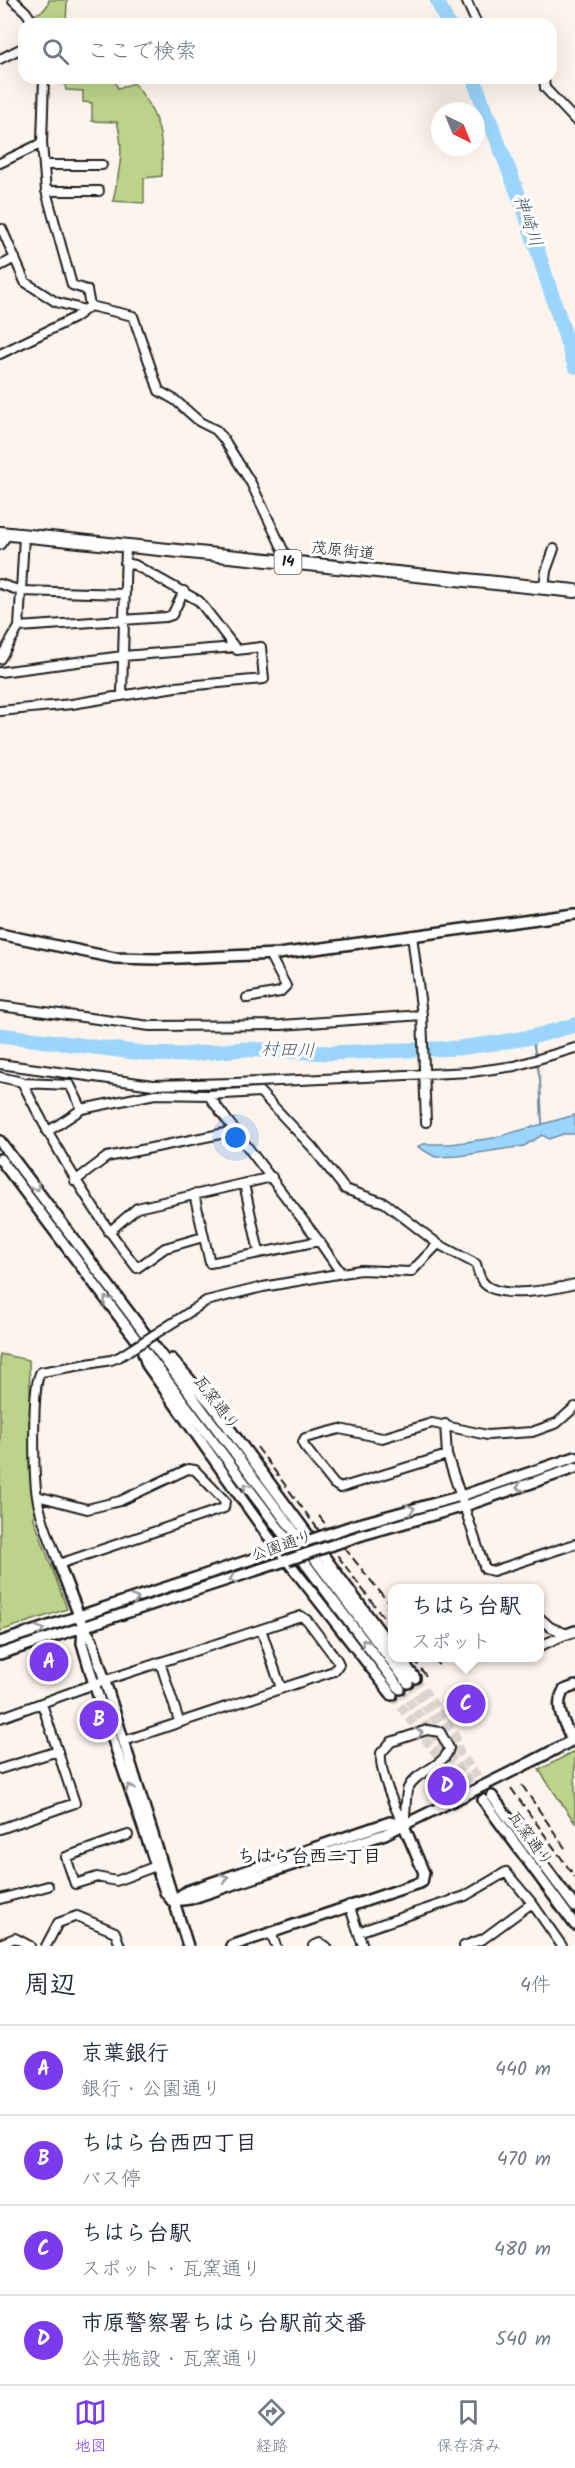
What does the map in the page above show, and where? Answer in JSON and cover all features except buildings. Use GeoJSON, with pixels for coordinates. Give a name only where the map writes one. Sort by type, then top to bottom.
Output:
{"type":"FeatureCollection","features":[{"type":"Feature","properties":{"kind":"main road","name":"茂原街道"},"geometry":{"type":"LineString","coordinates":[[4,534],[575,591]]}},
{"type":"Feature","properties":{"kind":"street"},"geometry":{"type":"LineString","coordinates":[[13,0],[30,18]]}},
{"type":"Feature","properties":{"kind":"street"},"geometry":{"type":"LineString","coordinates":[[466,0],[474,18]]}},
{"type":"Feature","properties":{"kind":"street"},"geometry":{"type":"LineString","coordinates":[[0,59],[18,50]]}},
{"type":"Feature","properties":{"kind":"street"},"geometry":{"type":"LineString","coordinates":[[44,84],[42,143],[46,191],[72,285],[87,290],[88,308]]}},
{"type":"Feature","properties":{"kind":"street"},"geometry":{"type":"LineString","coordinates":[[545,84],[545,88],[575,120]]}},
{"type":"Feature","properties":{"kind":"street"},"geometry":{"type":"LineString","coordinates":[[0,163],[42,143]]}},
{"type":"Feature","properties":{"kind":"street"},"geometry":{"type":"LineString","coordinates":[[44,165],[102,165]]}},
{"type":"Feature","properties":{"kind":"street"},"geometry":{"type":"LineString","coordinates":[[46,191],[99,191]]}},
{"type":"Feature","properties":{"kind":"street"},"geometry":{"type":"LineString","coordinates":[[0,230],[2,229],[25,282],[56,302],[133,316],[159,391],[175,400],[200,422],[216,430],[223,438],[251,483],[286,556],[285,562]]}},
{"type":"Feature","properties":{"kind":"street"},"geometry":{"type":"LineString","coordinates":[[0,266],[15,258]]}},
{"type":"Feature","properties":{"kind":"street"},"geometry":{"type":"LineString","coordinates":[[0,354],[74,318],[88,308]]}},
{"type":"Feature","properties":{"kind":"street"},"geometry":{"type":"LineString","coordinates":[[0,545],[4,534]]}},
{"type":"Feature","properties":{"kind":"street"},"geometry":{"type":"LineString","coordinates":[[0,659],[19,627],[24,536]]}},
{"type":"Feature","properties":{"kind":"street"},"geometry":{"type":"LineString","coordinates":[[122,694],[126,547]]}},
{"type":"Feature","properties":{"kind":"street"},"geometry":{"type":"LineString","coordinates":[[544,588],[546,571],[554,549]]}},
{"type":"Feature","properties":{"kind":"street"},"geometry":{"type":"LineString","coordinates":[[0,711],[72,704],[175,687],[264,679],[261,647],[237,651],[199,601],[135,564],[125,562]]}},
{"type":"Feature","properties":{"kind":"street"},"geometry":{"type":"LineString","coordinates":[[0,584],[21,591],[125,594]]}},
{"type":"Feature","properties":{"kind":"street"},"geometry":{"type":"LineString","coordinates":[[19,627],[124,618],[166,617],[172,615],[184,591]]}},
{"type":"Feature","properties":{"kind":"street"},"geometry":{"type":"LineString","coordinates":[[0,672],[123,656],[235,647]]}},
{"type":"Feature","properties":{"kind":"street"},"geometry":{"type":"LineString","coordinates":[[0,934],[115,958],[156,959],[269,954],[575,914]]}},
{"type":"Feature","properties":{"kind":"street"},"geometry":{"type":"LineString","coordinates":[[412,934],[422,1015],[426,1122]]}},
{"type":"Feature","properties":{"kind":"street"},"geometry":{"type":"LineString","coordinates":[[247,998],[280,992],[286,986],[269,954]]}},
{"type":"Feature","properties":{"kind":"street"},"geometry":{"type":"LineString","coordinates":[[0,1006],[150,1026],[281,1025],[422,1015]]}},
{"type":"Feature","properties":{"kind":"street"},"geometry":{"type":"LineString","coordinates":[[0,1064],[153,1085],[425,1075],[514,1066],[575,1048]]}},
{"type":"Feature","properties":{"kind":"street"},"geometry":{"type":"LineString","coordinates":[[0,1077],[22,1083],[70,1085],[82,1109]]}},
{"type":"Feature","properties":{"kind":"street"},"geometry":{"type":"LineString","coordinates":[[22,1083],[75,1181],[109,1232],[137,1268],[165,1248],[203,1237]]}},
{"type":"Feature","properties":{"kind":"street"},"geometry":{"type":"LineString","coordinates":[[47,1132],[82,1109],[155,1094],[208,1095],[260,1092],[312,1147],[345,1190],[385,1203],[438,1244],[476,1264],[482,1281],[492,1290],[542,1292],[575,1284]]}},
{"type":"Feature","properties":{"kind":"street"},"geometry":{"type":"LineString","coordinates":[[208,1095],[320,1240],[341,1273]]}},
{"type":"Feature","properties":{"kind":"street"},"geometry":{"type":"LineString","coordinates":[[75,1181],[107,1157],[236,1131]]}},
{"type":"Feature","properties":{"kind":"street","name":"瓦窯通り"},"geometry":{"type":"LineString","coordinates":[[0,1141],[152,1342],[404,1686]]}},
{"type":"Feature","properties":{"kind":"street","name":"瓦窯通り"},"geometry":{"type":"LineString","coordinates":[[0,1159],[404,1686]]}},
{"type":"Feature","properties":{"kind":"street"},"geometry":{"type":"LineString","coordinates":[[109,1232],[136,1208],[272,1177]]}},
{"type":"Feature","properties":{"kind":"street"},"geometry":{"type":"LineString","coordinates":[[244,1184],[259,1252]]}},
{"type":"Feature","properties":{"kind":"street"},"geometry":{"type":"LineString","coordinates":[[194,1194],[210,1263],[320,1240]]}},
{"type":"Feature","properties":{"kind":"street"},"geometry":{"type":"LineString","coordinates":[[188,1946],[92,1640],[81,1622],[43,1519],[37,1496],[34,1415],[36,1377],[41,1372],[119,1357],[206,1301],[262,1287],[360,1270],[411,1272],[438,1244]]}},
{"type":"Feature","properties":{"kind":"street"},"geometry":{"type":"LineString","coordinates":[[152,1342],[164,1350],[212,1406],[388,1641]]}},
{"type":"Feature","properties":{"kind":"street"},"geometry":{"type":"LineString","coordinates":[[142,1347],[147,1365],[280,1550],[404,1686]]}},
{"type":"Feature","properties":{"kind":"street"},"geometry":{"type":"LineString","coordinates":[[447,1455],[340,1488],[334,1484],[303,1442],[305,1438],[340,1429],[382,1438],[432,1423],[487,1435],[532,1432],[557,1423],[575,1407]]}},
{"type":"Feature","properties":{"kind":"street"},"geometry":{"type":"LineString","coordinates":[[445,1424],[447,1455],[483,1567],[488,1571],[575,1544]]}},
{"type":"Feature","properties":{"kind":"street","name":"公園通り"},"geometry":{"type":"LineString","coordinates":[[0,1654],[81,1622],[312,1539],[461,1496],[575,1457]]}},
{"type":"Feature","properties":{"kind":"street","name":"公園通り"},"geometry":{"type":"LineString","coordinates":[[0,1642],[81,1622],[288,1560],[362,1534],[465,1506],[575,1468]]}},
{"type":"Feature","properties":{"kind":"street"},"geometry":{"type":"LineString","coordinates":[[37,1496],[87,1509],[120,1501],[188,1469],[195,1470],[225,1501],[224,1508],[59,1564]]}},
{"type":"Feature","properties":{"kind":"street"},"geometry":{"type":"LineString","coordinates":[[0,1718],[160,1662],[304,1617],[339,1664],[334,1671],[179,1720],[124,1740]]}},
{"type":"Feature","properties":{"kind":"street"},"geometry":{"type":"LineString","coordinates":[[544,1621],[556,1630],[571,1632]]}},
{"type":"Feature","properties":{"kind":"street"},"geometry":{"type":"LineString","coordinates":[[81,1622],[82,1643],[94,1684],[165,1892],[172,1901]]}},
{"type":"Feature","properties":{"kind":"street"},"geometry":{"type":"LineString","coordinates":[[261,1629],[281,1688]]}},
{"type":"Feature","properties":{"kind":"street"},"geometry":{"type":"LineString","coordinates":[[544,1644],[571,1632]]}},
{"type":"Feature","properties":{"kind":"street"},"geometry":{"type":"LineString","coordinates":[[160,1662],[179,1720]]}},
{"type":"Feature","properties":{"kind":"street"},"geometry":{"type":"LineString","coordinates":[[401,1662],[404,1686]]}},
{"type":"Feature","properties":{"kind":"street"},"geometry":{"type":"LineString","coordinates":[[172,1901],[190,1899],[404,1826],[573,1740],[559,1709],[559,1698],[564,1690],[575,1686]]}},
{"type":"Feature","properties":{"kind":"street"},"geometry":{"type":"LineString","coordinates":[[0,1829],[75,1803],[42,1704]]}},
{"type":"Feature","properties":{"kind":"street"},"geometry":{"type":"LineString","coordinates":[[231,1946],[422,1882],[424,1873],[397,1812],[382,1764],[381,1753],[391,1742],[427,1730],[436,1730],[448,1742],[448,1753],[413,1781],[408,1789],[408,1808],[404,1826]]}},
{"type":"Feature","properties":{"kind":"street"},"geometry":{"type":"LineString","coordinates":[[0,1769],[58,1750]]}},
{"type":"Feature","properties":{"kind":"street","name":"瓦窯通り"},"geometry":{"type":"LineString","coordinates":[[575,1907],[488,1798],[575,1925]]}},
{"type":"Feature","properties":{"kind":"street"},"geometry":{"type":"LineString","coordinates":[[128,1835],[66,1857],[75,1884],[97,1877],[116,1881],[156,1866]]}},
{"type":"Feature","properties":{"kind":"street"},"geometry":{"type":"LineString","coordinates":[[358,1932],[465,1896],[502,1873],[510,1875],[532,1903],[558,1944]]}},
{"type":"Feature","properties":{"kind":"street"},"geometry":{"type":"LineString","coordinates":[[0,1899],[48,1886]]}},
{"type":"Feature","properties":{"kind":"street"},"geometry":{"type":"LineString","coordinates":[[464,1946],[483,1940],[532,1903]]}},
{"type":"Feature","properties":{"kind":"street"},"geometry":{"type":"LineString","coordinates":[[349,1905],[363,1946]]}},
{"type":"Feature","properties":{"kind":"street"},"geometry":{"type":"LineString","coordinates":[[45,1946],[58,1923],[77,1916],[115,1932],[120,1946]]}},
{"type":"Feature","properties":{"kind":"street"},"geometry":{"type":"LineString","coordinates":[[271,1933],[276,1946]]}},
{"type":"Feature","properties":{"kind":"street"},"geometry":{"type":"LineString","coordinates":[[0,1944],[15,1938],[30,1946]]}},
{"type":"Feature","properties":{"kind":"street"},"geometry":{"type":"LineString","coordinates":[[313,1946],[320,1943],[326,1946]]}},
{"type":"Feature","properties":{"kind":"green space"},"geometry":{"type":"Polygon","coordinates":[[[49,0],[67,0],[66,18],[30,18],[29,16],[39,13],[49,0]]]}},
{"type":"Feature","properties":{"kind":"green space"},"geometry":{"type":"Polygon","coordinates":[[[65,84],[116,84],[118,88],[135,84],[142,94],[158,126],[162,149],[162,176],[144,178],[144,203],[113,201],[121,152],[117,122],[92,121],[92,103],[83,102],[83,91],[66,90],[65,84]]]}},
{"type":"Feature","properties":{"kind":"green space"},"geometry":{"type":"Polygon","coordinates":[[[0,1354],[29,1360],[34,1519],[67,1609],[0,1631],[0,1354]]]}},
{"type":"Feature","properties":{"kind":"green space"},"geometry":{"type":"Polygon","coordinates":[[[575,1751],[575,1823],[539,1770],[575,1751]]]}},
{"type":"Feature","properties":{"kind":"water"},"geometry":{"type":"Polygon","coordinates":[[[575,1115],[575,1134],[563,1134],[549,1139],[542,1135],[524,1146],[459,1156],[435,1157],[418,1147],[422,1144],[451,1144],[493,1138],[575,1115]]]}},
{"type":"Feature","properties":{"kind":"waterway","name":"神崎川"},"geometry":{"type":"LineString","coordinates":[[437,0],[445,18]]}},
{"type":"Feature","properties":{"kind":"waterway","name":"神崎川"},"geometry":{"type":"LineString","coordinates":[[475,84],[524,209],[575,366]]}},
{"type":"Feature","properties":{"kind":"waterway","name":"村田川"},"geometry":{"type":"LineString","coordinates":[[0,1035],[150,1054],[182,1055],[242,1049],[330,1053],[458,1048],[532,1037],[575,1025]]}},
{"type":"Feature","properties":{"kind":"waterway"},"geometry":{"type":"LineString","coordinates":[[532,1037],[536,1057]]}},
{"type":"Feature","properties":{"kind":"waterway"},"geometry":{"type":"LineString","coordinates":[[537,1063],[542,1123]]}},
{"type":"Feature","properties":{"kind":"tunnel"},"geometry":{"type":"LineString","coordinates":[[415,1678],[455,1735],[459,1750]]}},
{"type":"Feature","properties":{"kind":"tunnel"},"geometry":{"type":"LineString","coordinates":[[408,1683],[492,1796]]}},
{"type":"Feature","properties":{"kind":"tunnel"},"geometry":{"type":"LineString","coordinates":[[400,1689],[483,1800]]}},
{"type":"Feature","properties":{"kind":"tunnel"},"geometry":{"type":"LineString","coordinates":[[392,1695],[436,1753],[452,1759]]}},
{"type":"Feature","properties":{"kind":"railway"},"geometry":{"type":"LineString","coordinates":[[257,1447],[388,1624]]}},
{"type":"Feature","properties":{"kind":"railway"},"geometry":{"type":"LineString","coordinates":[[319,1516],[388,1602]]}},
{"type":"Feature","properties":{"kind":"railway"},"geometry":{"type":"LineString","coordinates":[[416,1662],[426,1676]]}},
{"type":"Feature","properties":{"kind":"railway"},"geometry":{"type":"LineString","coordinates":[[436,1662],[440,1667]]}},
{"type":"Feature","properties":{"kind":"railway"},"geometry":{"type":"LineString","coordinates":[[522,1785],[567,1851]]}},
{"type":"Feature","properties":{"kind":"railway"},"geometry":{"type":"LineString","coordinates":[[511,1788],[575,1877]]}},
{"type":"Feature","properties":{"kind":"place","name":"京葉銀行"},"geometry":{"type":"Point","coordinates":[49,1662]}},
{"type":"Feature","properties":{"kind":"place","name":"ちはら台駅"},"geometry":{"type":"Point","coordinates":[466,1704]}},
{"type":"Feature","properties":{"kind":"place","name":"ちはら台西四丁目"},"geometry":{"type":"Point","coordinates":[99,1720]}},
{"type":"Feature","properties":{"kind":"place","name":"市原警察署ちはら台駅前交番"},"geometry":{"type":"Point","coordinates":[447,1786]}},
{"type":"Feature","properties":{"kind":"district","name":"ちはら台西二丁目"},"geometry":{"type":"Point","coordinates":[309,1857]}}]}
